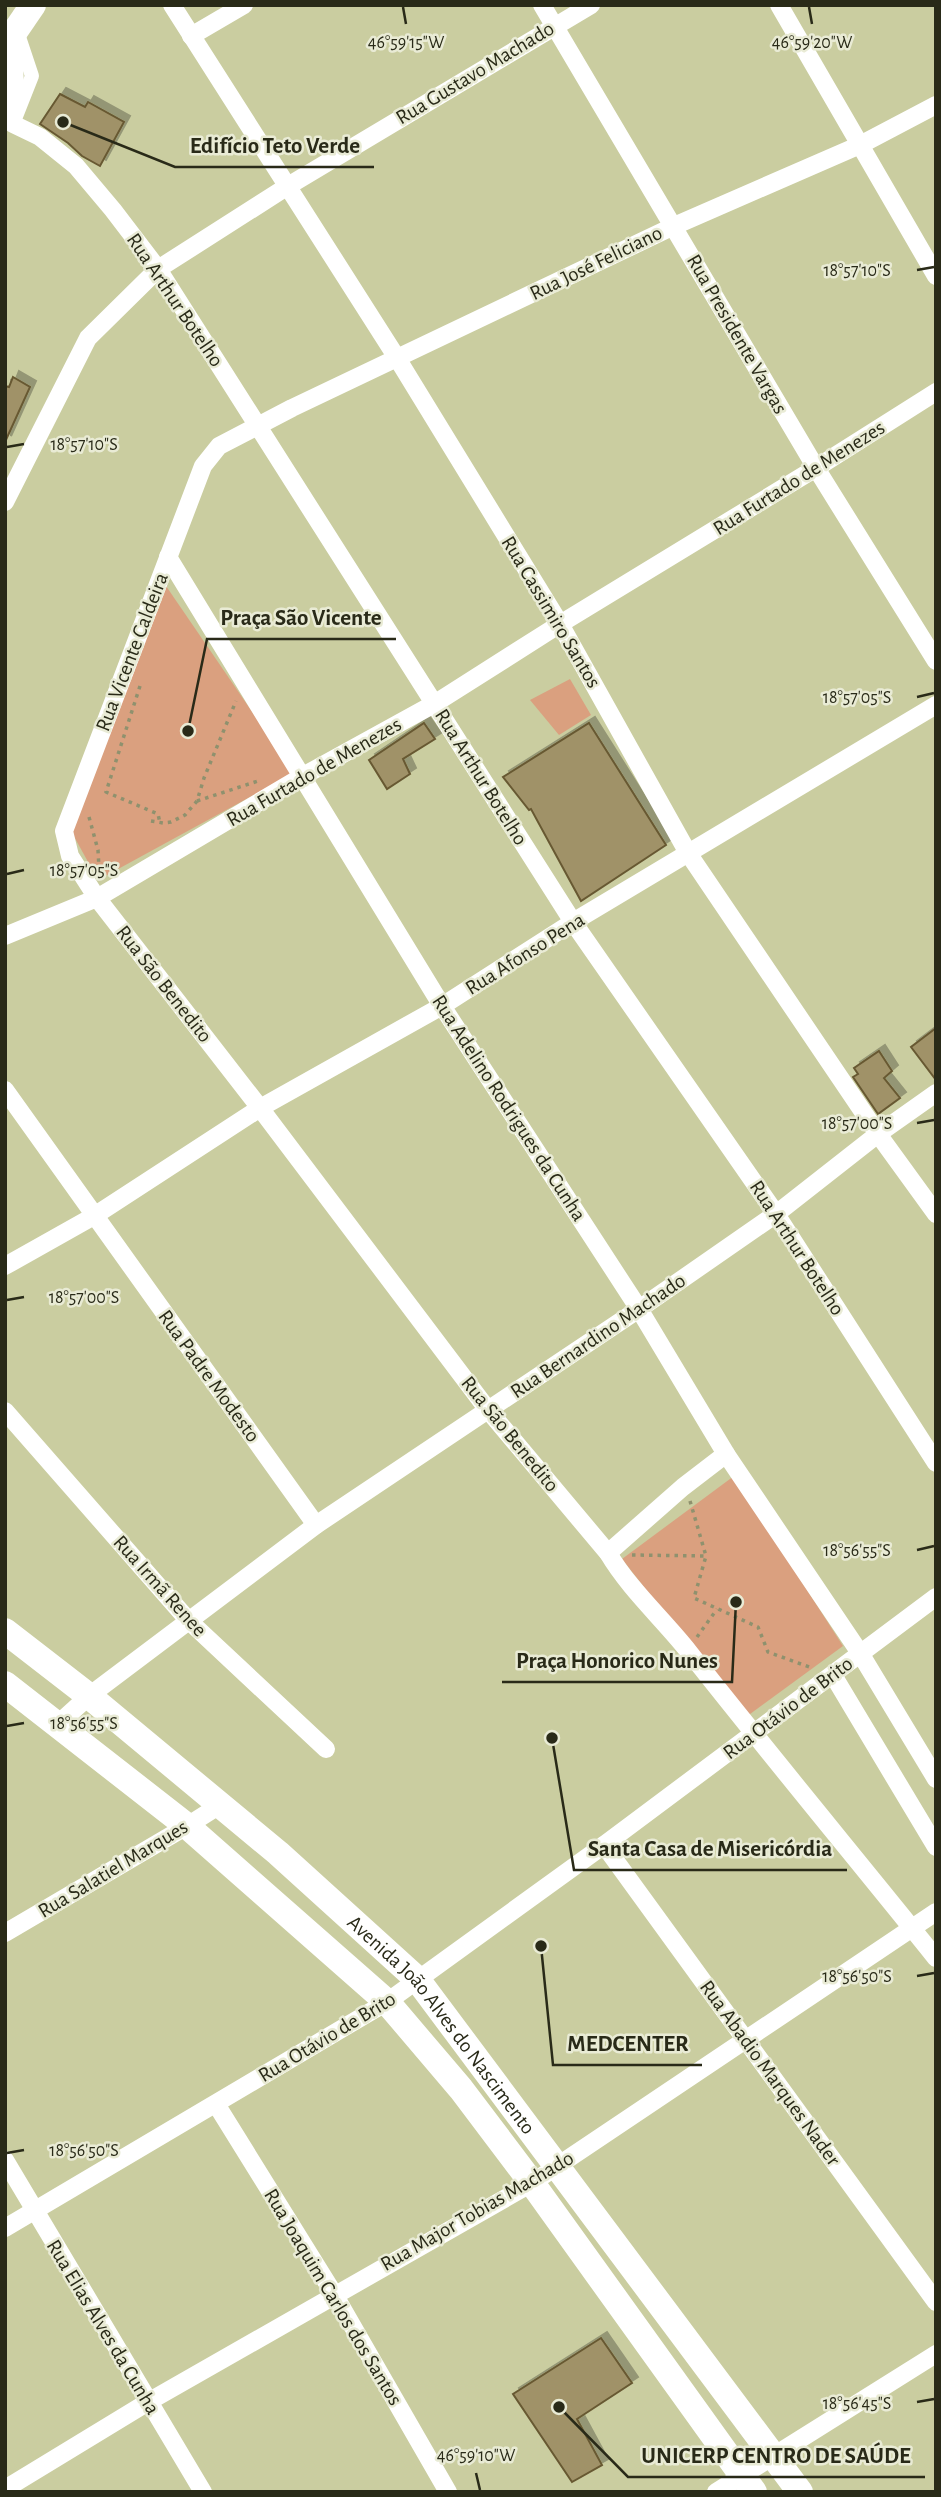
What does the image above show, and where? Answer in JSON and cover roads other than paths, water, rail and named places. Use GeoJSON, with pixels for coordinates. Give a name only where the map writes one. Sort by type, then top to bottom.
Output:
{"type":"FeatureCollection","features":[{"type":"Feature","properties":{"kind":"main road"},"geometry":{"type":"LineString","coordinates":[[8,115],[11,73],[5,48],[33,5]]}},
{"type":"Feature","properties":{"kind":"main road","name":"Avenida João Alves do Nascimento"},"geometry":{"type":"LineString","coordinates":[[5,1631],[220,1804],[418,1979],[800,2492]]}},
{"type":"Feature","properties":{"kind":"main road"},"geometry":{"type":"LineString","coordinates":[[5,1684],[187,1826],[387,2002],[461,2090],[533,2183],[748,2483]]}},
{"type":"Feature","properties":{"kind":"main road"},"geometry":{"type":"LineString","coordinates":[[248,1878],[278,1853]]}},
{"type":"Feature","properties":{"kind":"street"},"geometry":{"type":"LineString","coordinates":[[8,115],[32,76],[18,34],[38,5]]}},
{"type":"Feature","properties":{"kind":"street","name":"Rua Cassimiro Santos"},"geometry":{"type":"LineString","coordinates":[[172,5],[397,358],[560,624],[688,853],[878,1134],[936,1214]]}},
{"type":"Feature","properties":{"kind":"street"},"geometry":{"type":"LineString","coordinates":[[191,36],[244,5]]}},
{"type":"Feature","properties":{"kind":"street","name":"Rua Presidente Vargas"},"geometry":{"type":"LineString","coordinates":[[542,5],[816,468],[936,661]]}},
{"type":"Feature","properties":{"kind":"street","name":"Rua Gustavo Machado"},"geometry":{"type":"LineString","coordinates":[[158,269],[288,186],[591,5]]}},
{"type":"Feature","properties":{"kind":"street"},"geometry":{"type":"LineString","coordinates":[[779,5],[936,276]]}},
{"type":"Feature","properties":{"kind":"street","name":"Rua José Feliciano"},"geometry":{"type":"LineString","coordinates":[[258,427],[674,226],[860,145],[936,105]]}},
{"type":"Feature","properties":{"kind":"street","name":"Rua Arthur Botelho"},"geometry":{"type":"LineString","coordinates":[[8,115],[76,166],[158,269],[573,922],[776,1214],[936,1463]]}},
{"type":"Feature","properties":{"kind":"street"},"geometry":{"type":"LineString","coordinates":[[5,502],[88,338],[158,269]]}},
{"type":"Feature","properties":{"kind":"street","name":"Rua Furtado de Menezes"},"geometry":{"type":"LineString","coordinates":[[5,936],[97,898],[303,776],[434,704],[936,392]]}},
{"type":"Feature","properties":{"kind":"street","name":"Rua Vicente Caldeira"},"geometry":{"type":"LineString","coordinates":[[97,898],[70,856],[64,831],[203,466],[219,446],[258,427]]}},
{"type":"Feature","properties":{"kind":"street","name":"Rua Adelino Rodrigues da Cunha"},"geometry":{"type":"LineString","coordinates":[[168,557],[442,1006],[639,1310],[726,1454],[860,1653],[936,1779]]}},
{"type":"Feature","properties":{"kind":"street","name":"Rua Afonso Pena"},"geometry":{"type":"LineString","coordinates":[[5,1266],[94,1216],[260,1108],[442,1006],[573,922],[936,705]]}},
{"type":"Feature","properties":{"kind":"street","name":"Rua São Benedito"},"geometry":{"type":"LineString","coordinates":[[97,898],[488,1410],[687,1649],[752,1734],[936,1958]]}},
{"type":"Feature","properties":{"kind":"street","name":"Rua Padre Modesto"},"geometry":{"type":"LineString","coordinates":[[5,1090],[316,1525]]}},
{"type":"Feature","properties":{"kind":"street","name":"Rua Bernardino Machado"},"geometry":{"type":"LineString","coordinates":[[57,1724],[89,1696],[316,1525],[639,1310],[776,1214],[878,1134],[936,1093]]}},
{"type":"Feature","properties":{"kind":"street","name":"Rua Irmã Renee"},"geometry":{"type":"LineString","coordinates":[[5,1411],[188,1620],[326,1749]]}},
{"type":"Feature","properties":{"kind":"street"},"geometry":{"type":"LineString","coordinates":[[608,1553],[683,1487],[726,1454]]}},
{"type":"Feature","properties":{"kind":"street","name":"Rua Otávio de Brito"},"geometry":{"type":"LineString","coordinates":[[5,2228],[387,2002],[604,1845],[936,1597]]}},
{"type":"Feature","properties":{"kind":"street"},"geometry":{"type":"LineString","coordinates":[[833,1675],[936,1847]]}},
{"type":"Feature","properties":{"kind":"street","name":"Rua Salatiel Marques"},"geometry":{"type":"LineString","coordinates":[[5,1933],[220,1804]]}},
{"type":"Feature","properties":{"kind":"street","name":"Rua Abadio Marques Nader"},"geometry":{"type":"LineString","coordinates":[[604,1845],[936,2302]]}},
{"type":"Feature","properties":{"kind":"street","name":"Rua Major Tobias Machado"},"geometry":{"type":"LineString","coordinates":[[5,2489],[334,2294],[533,2183],[936,1912]]}},
{"type":"Feature","properties":{"kind":"street","name":"Rua Joaquim Carlos dos Santos"},"geometry":{"type":"LineString","coordinates":[[216,2104],[334,2294],[448,2492]]}},
{"type":"Feature","properties":{"kind":"street","name":"Rua Elias Alves da Cunha"},"geometry":{"type":"LineString","coordinates":[[5,2160],[203,2492]]}},
{"type":"Feature","properties":{"kind":"street"},"geometry":{"type":"LineString","coordinates":[[716,2492],[748,2483],[772,2456],[936,2354]]}},
{"type":"Feature","properties":{"kind":"place","name":"Edifício Teto Verde"},"geometry":{"type":"Point","coordinates":[63,122]}},
{"type":"Feature","properties":{"kind":"place","name":"Praça São Vicente"},"geometry":{"type":"Point","coordinates":[188,731]}},
{"type":"Feature","properties":{"kind":"place","name":"Praça Honorico Nunes"},"geometry":{"type":"Point","coordinates":[736,1602]}},
{"type":"Feature","properties":{"kind":"place","name":"Santa Casa de Misericórdia"},"geometry":{"type":"Point","coordinates":[552,1738]}},
{"type":"Feature","properties":{"kind":"place","name":"MEDCENTER"},"geometry":{"type":"Point","coordinates":[541,1946]}},
{"type":"Feature","properties":{"kind":"place","name":"UNICERP CENTRO DE SAÚDE"},"geometry":{"type":"Point","coordinates":[559,2407]}}]}
